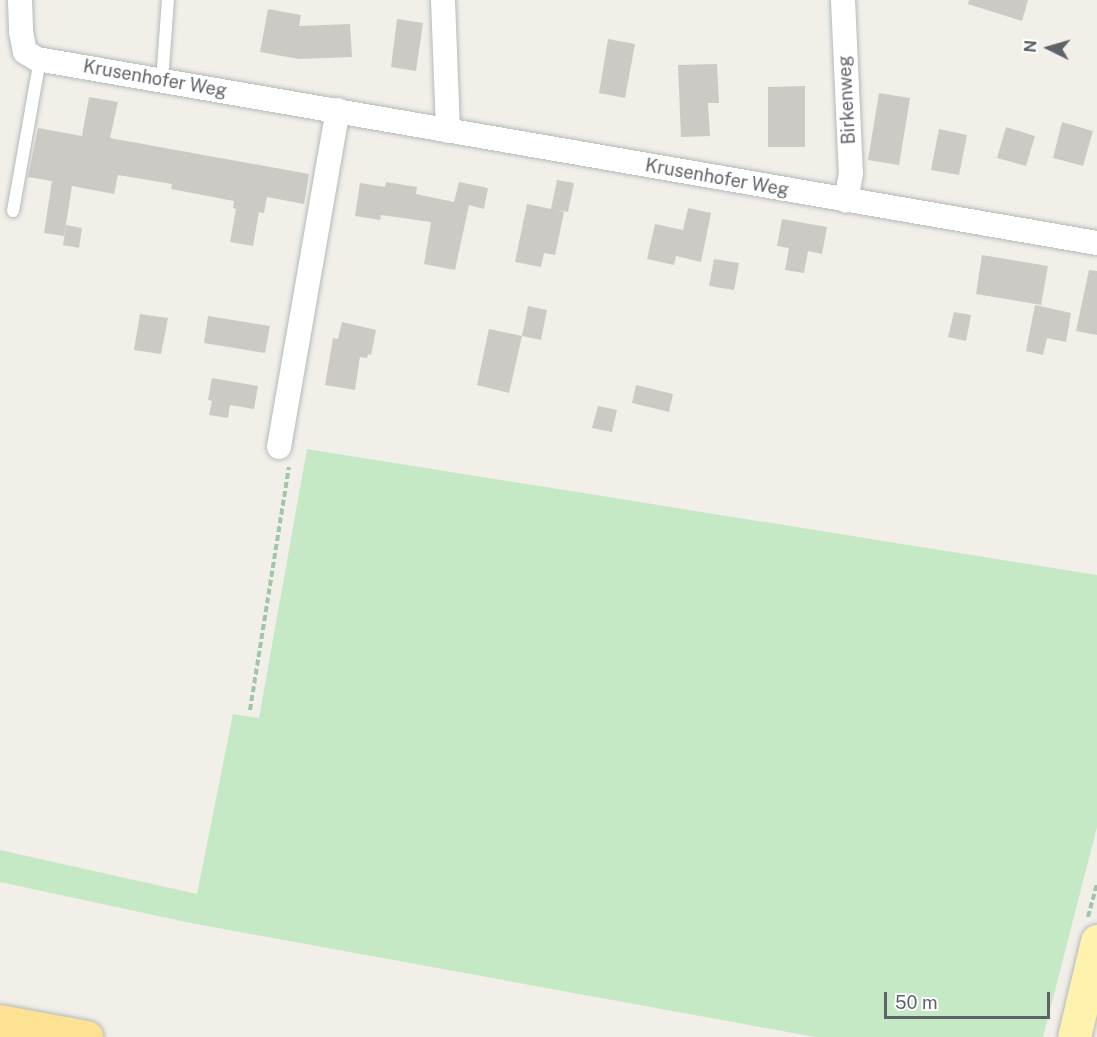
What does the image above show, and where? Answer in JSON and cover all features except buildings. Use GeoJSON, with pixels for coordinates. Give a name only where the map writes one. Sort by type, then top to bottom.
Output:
{"type":"FeatureCollection","features":[{"type":"Feature","properties":{"kind":"highway"},"geometry":{"type":"LineString","coordinates":[[0,1021],[87,1037]]}},
{"type":"Feature","properties":{"kind":"main road"},"geometry":{"type":"LineString","coordinates":[[1074,1037],[1097,941]]}},
{"type":"Feature","properties":{"kind":"street"},"geometry":{"type":"LineString","coordinates":[[20,0],[21,32],[25,51],[40,60]]}},
{"type":"Feature","properties":{"kind":"street"},"geometry":{"type":"LineString","coordinates":[[443,0],[448,131]]}},
{"type":"Feature","properties":{"kind":"street","name":"Birkenweg"},"geometry":{"type":"LineString","coordinates":[[843,0],[851,173],[846,201]]}},
{"type":"Feature","properties":{"kind":"street","name":"Krusenhofer Weg"},"geometry":{"type":"LineString","coordinates":[[40,60],[1097,243]]}},
{"type":"Feature","properties":{"kind":"street"},"geometry":{"type":"LineString","coordinates":[[279,447],[338,110]]}},
{"type":"Feature","properties":{"kind":"lane"},"geometry":{"type":"LineString","coordinates":[[162,81],[168,0]]}},
{"type":"Feature","properties":{"kind":"lane"},"geometry":{"type":"LineString","coordinates":[[13,211],[40,60]]}},
{"type":"Feature","properties":{"kind":"path"},"geometry":{"type":"LineString","coordinates":[[250,710],[291,454],[279,447]]}},
{"type":"Feature","properties":{"kind":"green space"},"geometry":{"type":"Polygon","coordinates":[[[307,449],[1097,575],[1097,827],[1043,1037],[815,1037],[191,923],[0,882],[0,850],[197,894],[233,714],[259,718],[307,449]]]}}]}
